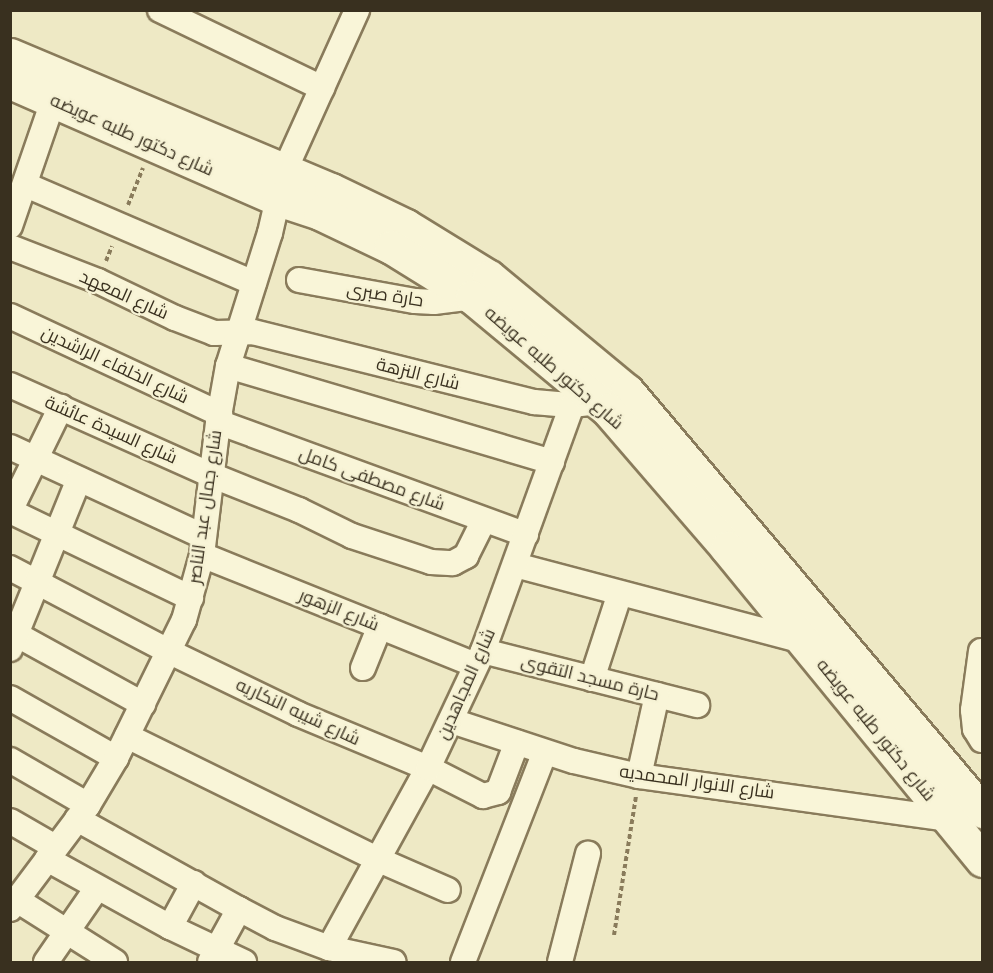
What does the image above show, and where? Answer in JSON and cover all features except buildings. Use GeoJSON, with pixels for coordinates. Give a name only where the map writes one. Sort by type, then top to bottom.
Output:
{"type":"FeatureCollection","features":[{"type":"Feature","properties":{"kind":"street"},"geometry":{"type":"LineString","coordinates":[[160,10],[322,88]]}},
{"type":"Feature","properties":{"kind":"street","name":"شارع جمال عبد الناصر"},"geometry":{"type":"LineString","coordinates":[[14,904],[82,812],[116,758],[170,652],[191,597],[203,546],[211,475],[228,366],[281,185],[357,10]]}},
{"type":"Feature","properties":{"kind":"street","name":"شارع دكتور طلبه عويضه"},"geometry":{"type":"LineString","coordinates":[[10,55],[281,185]]}},
{"type":"Feature","properties":{"kind":"street","name":"شارع دكتور طلبه عويضه"},"geometry":{"type":"LineString","coordinates":[[10,82],[53,101],[326,202],[406,226],[489,277],[627,392],[982,811]]}},
{"type":"Feature","properties":{"kind":"street"},"geometry":{"type":"LineString","coordinates":[[10,226],[19,192],[53,101]]}},
{"type":"Feature","properties":{"kind":"street"},"geometry":{"type":"LineString","coordinates":[[19,192],[254,283]]}},
{"type":"Feature","properties":{"kind":"street","name":"شارع دكتور طلبه عويضه"},"geometry":{"type":"LineString","coordinates":[[326,202],[391,247],[471,297],[585,403],[727,548],[982,860]]}},
{"type":"Feature","properties":{"kind":"street","name":"شارع المعهد"},"geometry":{"type":"LineString","coordinates":[[10,247],[98,281],[206,330],[223,334],[238,332]]}},
{"type":"Feature","properties":{"kind":"street","name":"حارة صبرى"},"geometry":{"type":"LineString","coordinates":[[299,280],[415,301],[434,302],[471,297]]}},
{"type":"Feature","properties":{"kind":"street","name":"شارع الخلفاء الراشدين"},"geometry":{"type":"LineString","coordinates":[[10,316],[219,418]]}},
{"type":"Feature","properties":{"kind":"street","name":"شارع النزهة"},"geometry":{"type":"LineString","coordinates":[[238,332],[253,332],[534,402],[585,403]]}},
{"type":"Feature","properties":{"kind":"street"},"geometry":{"type":"LineString","coordinates":[[228,366],[552,462]]}},
{"type":"Feature","properties":{"kind":"street","name":"شارع السيدة عائشة"},"geometry":{"type":"LineString","coordinates":[[10,385],[211,475],[299,510],[352,536],[432,562],[453,563],[466,555],[484,520]]}},
{"type":"Feature","properties":{"kind":"street","name":"شارع المجاهدين"},"geometry":{"type":"LineString","coordinates":[[322,952],[379,860],[452,721],[515,565],[552,462],[585,403]]}},
{"type":"Feature","properties":{"kind":"street"},"geometry":{"type":"LineString","coordinates":[[61,407],[11,511],[191,597]]}},
{"type":"Feature","properties":{"kind":"street","name":"شارع مصطفى كامل"},"geometry":{"type":"LineString","coordinates":[[219,418],[526,535]]}},
{"type":"Feature","properties":{"kind":"street","name":"شارع الزهور"},"geometry":{"type":"LineString","coordinates":[[10,447],[79,479],[203,546],[380,626],[479,658]]}},
{"type":"Feature","properties":{"kind":"street"},"geometry":{"type":"LineString","coordinates":[[79,479],[38,583],[13,638],[143,704]]}},
{"type":"Feature","properties":{"kind":"street"},"geometry":{"type":"LineString","coordinates":[[515,565],[803,641]]}},
{"type":"Feature","properties":{"kind":"street","name":"شارع شيبه النكاريه"},"geometry":{"type":"LineString","coordinates":[[10,568],[170,652],[326,727],[428,768],[483,796],[492,796],[498,792],[517,742]]}},
{"type":"Feature","properties":{"kind":"street"},"geometry":{"type":"LineString","coordinates":[[592,679],[620,592]]}},
{"type":"Feature","properties":{"kind":"street"},"geometry":{"type":"LineString","coordinates":[[363,668],[380,626]]}},
{"type":"Feature","properties":{"kind":"street"},"geometry":{"type":"LineString","coordinates":[[981,651],[973,710],[975,729],[982,740]]}},
{"type":"Feature","properties":{"kind":"street","name":"حارة مسجد التقوى"},"geometry":{"type":"LineString","coordinates":[[479,658],[592,679],[697,705]]}},
{"type":"Feature","properties":{"kind":"street"},"geometry":{"type":"LineString","coordinates":[[639,776],[657,695]]}},
{"type":"Feature","properties":{"kind":"street"},"geometry":{"type":"LineString","coordinates":[[10,698],[116,758]]}},
{"type":"Feature","properties":{"kind":"street","name":"شارع الانوار المحمديه"},"geometry":{"type":"LineString","coordinates":[[452,721],[545,752],[639,776],[948,819]]}},
{"type":"Feature","properties":{"kind":"street"},"geometry":{"type":"LineString","coordinates":[[127,736],[379,860],[447,890]]}},
{"type":"Feature","properties":{"kind":"street"},"geometry":{"type":"LineString","coordinates":[[463,963],[545,752]]}},
{"type":"Feature","properties":{"kind":"street"},"geometry":{"type":"LineString","coordinates":[[10,760],[82,812],[239,909],[322,952],[393,963]]}},
{"type":"Feature","properties":{"kind":"street"},"geometry":{"type":"LineString","coordinates":[[10,821],[98,888],[170,927],[213,956],[244,963]]}},
{"type":"Feature","properties":{"kind":"street"},"geometry":{"type":"LineString","coordinates":[[560,963],[588,854]]}},
{"type":"Feature","properties":{"kind":"street"},"geometry":{"type":"LineString","coordinates":[[170,927],[194,883]]}},
{"type":"Feature","properties":{"kind":"street"},"geometry":{"type":"LineString","coordinates":[[46,963],[98,888]]}},
{"type":"Feature","properties":{"kind":"street"},"geometry":{"type":"LineString","coordinates":[[14,904],[67,932],[116,963]]}},
{"type":"Feature","properties":{"kind":"street"},"geometry":{"type":"LineString","coordinates":[[213,956],[239,909]]}},
{"type":"Feature","properties":{"kind":"path"},"geometry":{"type":"LineString","coordinates":[[614,934],[639,776]]}}]}
